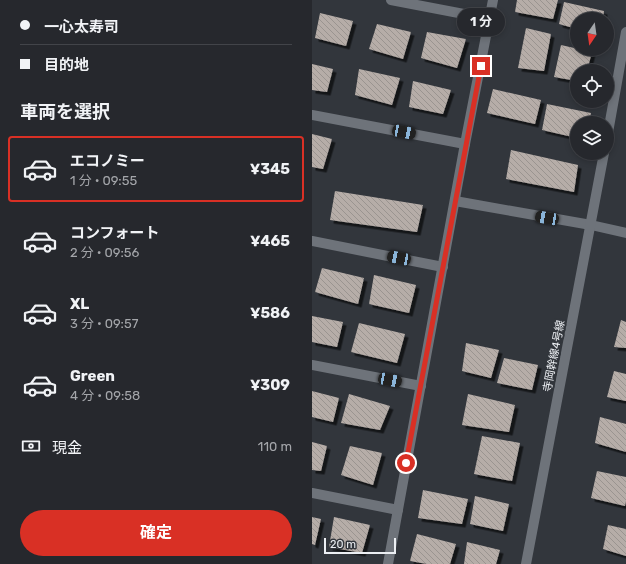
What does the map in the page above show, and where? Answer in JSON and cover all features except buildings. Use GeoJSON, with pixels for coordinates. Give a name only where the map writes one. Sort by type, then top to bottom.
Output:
{"type":"FeatureCollection","features":[{"type":"Feature","properties":{"kind":"street"},"geometry":{"type":"LineString","coordinates":[[391,0],[490,19]]}},
{"type":"Feature","properties":{"kind":"street"},"geometry":{"type":"LineString","coordinates":[[388,564],[493,0]]}},
{"type":"Feature","properties":{"kind":"street"},"geometry":{"type":"LineString","coordinates":[[611,116],[626,32]]}},
{"type":"Feature","properties":{"kind":"street"},"geometry":{"type":"LineString","coordinates":[[312,115],[465,144]]}},
{"type":"Feature","properties":{"kind":"street","name":"寺岡幹線4号線"},"geometry":{"type":"LineString","coordinates":[[526,564],[603,160]]}},
{"type":"Feature","properties":{"kind":"street"},"geometry":{"type":"LineString","coordinates":[[455,202],[591,225],[626,233]]}},
{"type":"Feature","properties":{"kind":"street"},"geometry":{"type":"LineString","coordinates":[[312,241],[443,267]]}},
{"type":"Feature","properties":{"kind":"street"},"geometry":{"type":"LineString","coordinates":[[312,365],[421,386]]}},
{"type":"Feature","properties":{"kind":"street"},"geometry":{"type":"LineString","coordinates":[[312,493],[398,510]]}},
{"type":"Feature","properties":{"kind":"route"},"geometry":{"type":"LineString","coordinates":[[406,463],[465,144],[481,66]]}}]}
